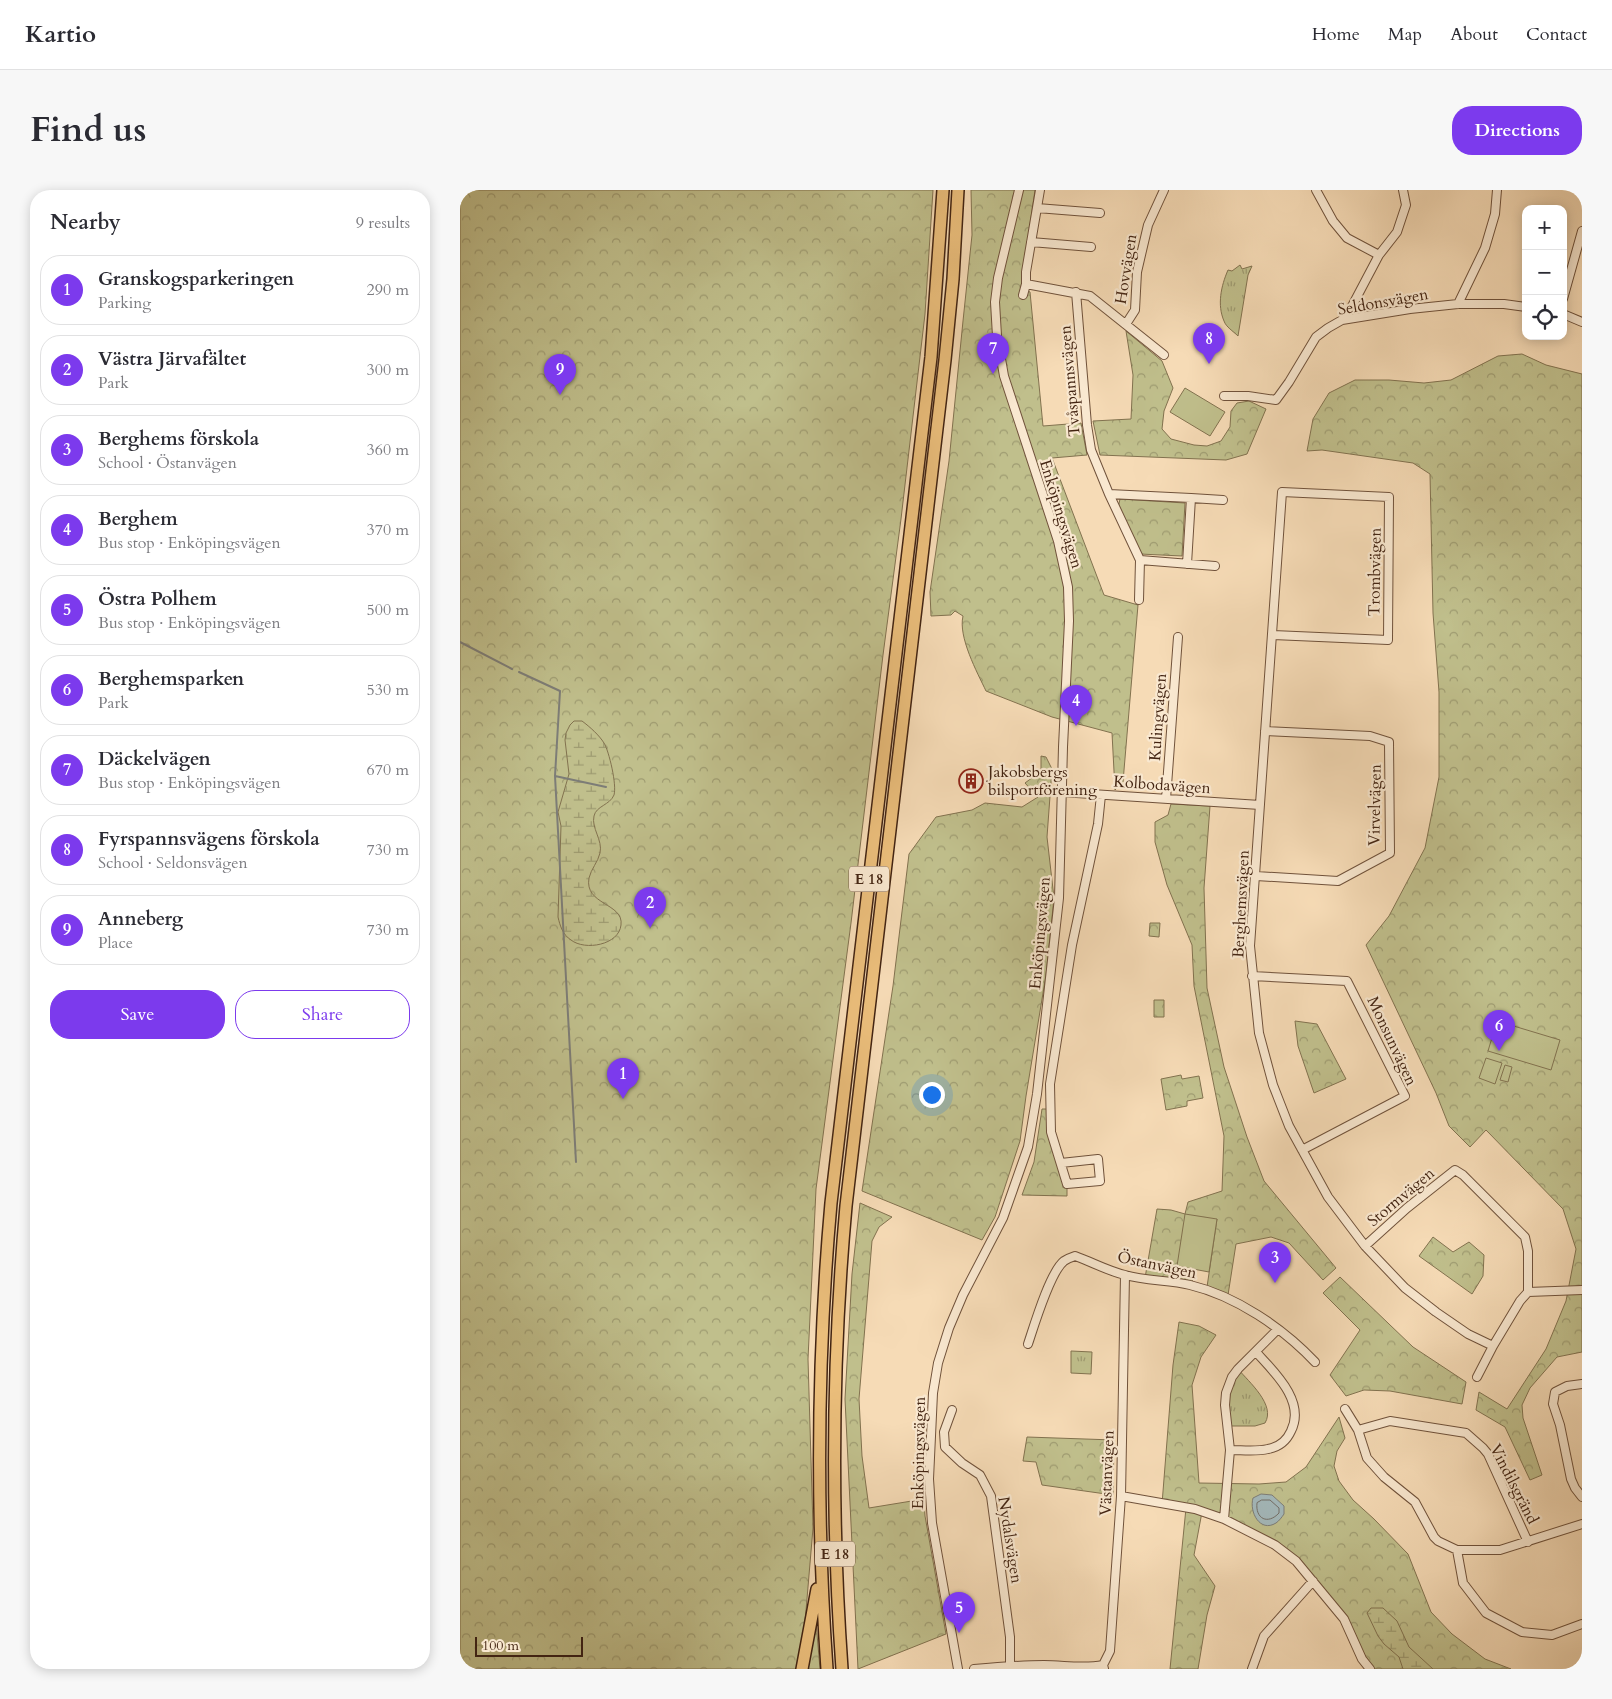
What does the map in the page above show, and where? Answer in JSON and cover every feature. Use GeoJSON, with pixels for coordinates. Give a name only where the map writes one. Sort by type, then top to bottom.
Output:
{"type":"FeatureCollection","features":[{"type":"Feature","properties":{"kind":"highway","name":"E 18"},"geometry":{"type":"LineString","coordinates":[[827,1669],[820,1570],[819,1438],[820,1378],[828,1241],[931,357],[943,190]]}},
{"type":"Feature","properties":{"kind":"highway","name":"E 18"},"geometry":{"type":"LineString","coordinates":[[842,1669],[836,1569],[834,1447],[837,1320],[841,1262],[847,1196],[945,360],[953,278],[958,190]]}},
{"type":"Feature","properties":{"kind":"highway"},"geometry":{"type":"LineString","coordinates":[[802,1669],[820,1570]]}},
{"type":"Feature","properties":{"kind":"street","name":"Enköpingsvägen"},"geometry":{"type":"LineString","coordinates":[[958,1669],[932,1523],[929,1479],[933,1393],[938,1363],[949,1328],[963,1295],[1003,1218],[1028,1147],[1038,1084],[1059,898],[1061,792],[1069,621],[1068,587],[1058,540],[1004,376],[997,336],[995,302],[998,278],[1019,190]]}},
{"type":"Feature","properties":{"kind":"street"},"geometry":{"type":"LineString","coordinates":[[1022,295],[1026,284],[1026,272],[1040,190]]}},
{"type":"Feature","properties":{"kind":"street","name":"Hovvägen"},"geometry":{"type":"LineString","coordinates":[[1126,324],[1135,310],[1137,272],[1148,225],[1164,190]]}},
{"type":"Feature","properties":{"kind":"street"},"geometry":{"type":"LineString","coordinates":[[1316,190],[1333,221],[1347,238],[1379,255]]}},
{"type":"Feature","properties":{"kind":"street"},"geometry":{"type":"LineString","coordinates":[[1342,320],[1379,255],[1397,232],[1406,205],[1403,190]]}},
{"type":"Feature","properties":{"kind":"street"},"geometry":{"type":"LineString","coordinates":[[1458,304],[1485,248],[1495,214],[1497,190]]}},
{"type":"Feature","properties":{"kind":"street"},"geometry":{"type":"LineString","coordinates":[[1037,208],[1100,213]]}},
{"type":"Feature","properties":{"kind":"street"},"geometry":{"type":"LineString","coordinates":[[1564,295],[1582,231]]}},
{"type":"Feature","properties":{"kind":"street"},"geometry":{"type":"LineString","coordinates":[[1031,242],[1091,247]]}},
{"type":"Feature","properties":{"kind":"street"},"geometry":{"type":"LineString","coordinates":[[1026,284],[1090,296],[1164,355]]}},
{"type":"Feature","properties":{"kind":"street","name":"Tvåspannsvägen"},"geometry":{"type":"LineString","coordinates":[[1076,292],[1087,425],[1091,450],[1140,560],[1139,600]]}},
{"type":"Feature","properties":{"kind":"street","name":"Seldonsvägen"},"geometry":{"type":"LineString","coordinates":[[1224,396],[1248,396],[1276,400],[1316,337],[1342,320],[1410,309],[1458,304],[1504,304],[1522,306]]}},
{"type":"Feature","properties":{"kind":"street"},"geometry":{"type":"LineString","coordinates":[[1567,316],[1582,322]]}},
{"type":"Feature","properties":{"kind":"street","name":"Berghemsvägen"},"geometry":{"type":"LineString","coordinates":[[1282,492],[1250,946],[1259,1033],[1271,1076],[1289,1126],[1328,1197],[1364,1246],[1405,1288],[1428,1306],[1468,1334],[1493,1346]]}},
{"type":"Feature","properties":{"kind":"street","name":"Trombvägen"},"geometry":{"type":"LineString","coordinates":[[1273,636],[1388,640],[1389,497],[1282,492]]}},
{"type":"Feature","properties":{"kind":"street"},"geometry":{"type":"LineString","coordinates":[[1109,494],[1223,500]]}},
{"type":"Feature","properties":{"kind":"street"},"geometry":{"type":"LineString","coordinates":[[1187,564],[1191,498]]}},
{"type":"Feature","properties":{"kind":"street"},"geometry":{"type":"LineString","coordinates":[[1140,560],[1215,566]]}},
{"type":"Feature","properties":{"kind":"street","name":"Kulingvägen"},"geometry":{"type":"LineString","coordinates":[[1166,799],[1178,637]]}},
{"type":"Feature","properties":{"kind":"street","name":"Virvelvägen"},"geometry":{"type":"LineString","coordinates":[[1256,876],[1338,881],[1390,853],[1389,742],[1370,736],[1265,731]]}},
{"type":"Feature","properties":{"kind":"street","name":"Kolbodavägen"},"geometry":{"type":"LineString","coordinates":[[1061,792],[1260,805]]}},
{"type":"Feature","properties":{"kind":"street"},"geometry":{"type":"LineString","coordinates":[[1061,1163],[1098,1159],[1100,1182],[1067,1184],[1051,1132],[1050,1084],[1072,945],[1098,824],[1101,795]]}},
{"type":"Feature","properties":{"kind":"street","name":"Monsunvägen"},"geometry":{"type":"LineString","coordinates":[[1252,976],[1347,980],[1405,1096],[1302,1150]]}},
{"type":"Feature","properties":{"kind":"street","name":"Stormvägen"},"geometry":{"type":"LineString","coordinates":[[1364,1246],[1406,1208],[1455,1170],[1463,1175],[1525,1237],[1528,1251],[1528,1292]]}},
{"type":"Feature","properties":{"kind":"street","name":"Östanvägen"},"geometry":{"type":"LineString","coordinates":[[1028,1344],[1045,1296],[1057,1272],[1064,1261],[1075,1256],[1126,1275],[1189,1285],[1216,1293],[1278,1329],[1301,1347],[1315,1362]]}},
{"type":"Feature","properties":{"kind":"street","name":"Västanvägen"},"geometry":{"type":"LineString","coordinates":[[1103,1667],[1110,1651],[1121,1496],[1126,1275]]}},
{"type":"Feature","properties":{"kind":"street"},"geometry":{"type":"LineString","coordinates":[[1476,1378],[1520,1301],[1528,1292],[1582,1290]]}},
{"type":"Feature","properties":{"kind":"street"},"geometry":{"type":"LineString","coordinates":[[1224,1518],[1230,1450],[1225,1406],[1226,1393],[1232,1377],[1278,1329]]}},
{"type":"Feature","properties":{"kind":"street"},"geometry":{"type":"LineString","coordinates":[[1230,1450],[1268,1449],[1282,1443],[1294,1426],[1293,1404],[1288,1391],[1256,1352]]}},
{"type":"Feature","properties":{"kind":"street"},"geometry":{"type":"LineString","coordinates":[[1582,1384],[1567,1386],[1555,1392],[1553,1404],[1560,1425],[1571,1479],[1582,1497]]}},
{"type":"Feature","properties":{"kind":"street"},"geometry":{"type":"LineString","coordinates":[[1345,1409],[1358,1430],[1367,1458],[1384,1477],[1415,1502],[1434,1538],[1438,1541],[1457,1550],[1500,1550],[1582,1525]]}},
{"type":"Feature","properties":{"kind":"street","name":"Nydalsvägen"},"geometry":{"type":"LineString","coordinates":[[952,1410],[944,1432],[945,1447],[962,1464],[980,1475],[991,1496],[1010,1637],[1010,1666]]}},
{"type":"Feature","properties":{"kind":"street","name":"Vindilsgränd"},"geometry":{"type":"LineString","coordinates":[[1358,1430],[1390,1421],[1466,1433],[1488,1454],[1528,1542]]}},
{"type":"Feature","properties":{"kind":"street"},"geometry":{"type":"LineString","coordinates":[[1121,1496],[1195,1509],[1224,1518],[1274,1546],[1296,1561],[1344,1618],[1362,1659],[1370,1669]]}},
{"type":"Feature","properties":{"kind":"street"},"geometry":{"type":"LineString","coordinates":[[1457,1550],[1463,1583],[1486,1613],[1522,1632],[1552,1635],[1582,1624]]}},
{"type":"Feature","properties":{"kind":"street"},"geometry":{"type":"LineString","coordinates":[[1252,1669],[1264,1636],[1313,1581]]}},
{"type":"Feature","properties":{"kind":"street"},"geometry":{"type":"LineString","coordinates":[[974,1669],[1046,1665],[1103,1667]]}},
{"type":"Feature","properties":{"kind":"green space"},"geometry":{"type":"Polygon","coordinates":[[[460,190],[933,190],[925,314],[901,519],[816,1189],[808,1359],[813,1528],[804,1634],[797,1669],[460,1669],[460,190]]]}},
{"type":"Feature","properties":{"kind":"green space"},"geometry":{"type":"Polygon","coordinates":[[[971,190],[1035,190],[1021,287],[1030,292],[1043,426],[1081,423],[1087,455],[1052,458],[1104,595],[1138,605],[1123,782],[1115,790],[1112,733],[1052,717],[986,691],[966,644],[963,634],[963,616],[955,611],[951,615],[931,616],[930,592],[949,461],[972,235],[971,190]]]}},
{"type":"Feature","properties":{"kind":"green space"},"geometry":{"type":"Polygon","coordinates":[[[1240,265],[1242,269],[1252,266],[1248,275],[1238,336],[1225,323],[1220,302],[1223,282],[1228,270],[1232,271],[1240,265]]]}},
{"type":"Feature","properties":{"kind":"green space"},"geometry":{"type":"Polygon","coordinates":[[[1126,331],[1162,361],[1173,388],[1164,411],[1162,429],[1171,439],[1207,446],[1221,441],[1230,427],[1231,411],[1237,403],[1249,401],[1266,409],[1247,454],[1226,460],[1100,455],[1093,421],[1131,419],[1133,375],[1126,331]]]}},
{"type":"Feature","properties":{"kind":"green space"},"geometry":{"type":"Polygon","coordinates":[[[1522,354],[1546,365],[1582,374],[1582,1352],[1557,1357],[1530,1388],[1522,1405],[1523,1418],[1542,1475],[1530,1480],[1505,1427],[1476,1410],[1479,1392],[1507,1409],[1546,1349],[1566,1301],[1576,1249],[1563,1209],[1486,1130],[1470,1147],[1449,1126],[1436,1093],[1366,945],[1389,916],[1425,848],[1439,777],[1439,692],[1433,613],[1430,474],[1413,463],[1322,450],[1307,451],[1313,419],[1329,393],[1355,380],[1424,383],[1451,380],[1498,356],[1522,354]]]}},
{"type":"Feature","properties":{"kind":"green space"},"geometry":{"type":"Polygon","coordinates":[[[1185,388],[1225,412],[1210,436],[1170,412],[1185,388]]]}},
{"type":"Feature","properties":{"kind":"green space"},"geometry":{"type":"Polygon","coordinates":[[[1120,499],[1185,503],[1182,556],[1140,554],[1118,508],[1120,499]]]}},
{"type":"Feature","properties":{"kind":"green space"},"geometry":{"type":"Polygon","coordinates":[[[574,721],[582,721],[604,743],[610,760],[615,790],[612,798],[597,810],[594,816],[594,825],[600,848],[599,856],[589,878],[589,887],[592,894],[617,912],[621,925],[619,932],[614,937],[600,944],[592,945],[577,943],[568,938],[562,930],[558,917],[561,826],[558,812],[569,774],[565,740],[566,733],[574,721]]]}},
{"type":"Feature","properties":{"kind":"green space"},"geometry":{"type":"Polygon","coordinates":[[[1041,756],[1046,757],[1052,769],[1047,837],[1054,898],[1046,975],[1020,1141],[995,1217],[982,1240],[862,1191],[893,986],[909,854],[936,817],[972,810],[985,803],[1022,807],[1038,797],[1025,783],[1041,771],[1041,756]]]}},
{"type":"Feature","properties":{"kind":"green space"},"geometry":{"type":"Polygon","coordinates":[[[1171,804],[1210,806],[1204,888],[1207,988],[1224,1067],[1264,1181],[1336,1268],[1323,1280],[1289,1243],[1271,1237],[1236,1244],[1228,1295],[1207,1287],[1217,1219],[1177,1266],[1195,1270],[1191,1286],[1145,1278],[1157,1209],[1185,1214],[1188,1202],[1222,1191],[1224,1136],[1194,986],[1192,945],[1167,885],[1155,842],[1155,822],[1168,815],[1171,804]]]}},
{"type":"Feature","properties":{"kind":"green space"},"geometry":{"type":"Polygon","coordinates":[[[1150,923],[1160,923],[1159,937],[1149,936],[1150,923]]]}},
{"type":"Feature","properties":{"kind":"green space"},"geometry":{"type":"Polygon","coordinates":[[[1154,1000],[1164,1000],[1164,1017],[1154,1017],[1154,1000]]]}},
{"type":"Feature","properties":{"kind":"green space"},"geometry":{"type":"Polygon","coordinates":[[[1295,1021],[1317,1024],[1346,1079],[1314,1093],[1298,1046],[1295,1021]]]}},
{"type":"Feature","properties":{"kind":"green space"},"geometry":{"type":"Polygon","coordinates":[[[1497,1021],[1560,1040],[1551,1070],[1488,1051],[1497,1021]]]}},
{"type":"Feature","properties":{"kind":"green space"},"geometry":{"type":"Polygon","coordinates":[[[1486,1058],[1502,1063],[1495,1084],[1479,1078],[1486,1058]]]}},
{"type":"Feature","properties":{"kind":"green space"},"geometry":{"type":"Polygon","coordinates":[[[1505,1065],[1512,1067],[1508,1082],[1500,1080],[1505,1065]]]}},
{"type":"Feature","properties":{"kind":"green space"},"geometry":{"type":"Polygon","coordinates":[[[1181,1075],[1182,1079],[1199,1076],[1203,1098],[1187,1101],[1187,1106],[1166,1110],[1161,1079],[1181,1075]]]}},
{"type":"Feature","properties":{"kind":"green space"},"geometry":{"type":"Polygon","coordinates":[[[1042,1109],[1051,1109],[1051,1132],[1067,1184],[1067,1196],[1022,1195],[1034,1162],[1042,1109]]]}},
{"type":"Feature","properties":{"kind":"green space"},"geometry":{"type":"Polygon","coordinates":[[[860,1203],[892,1217],[879,1227],[872,1241],[859,1399],[862,1456],[869,1508],[924,1499],[925,1516],[946,1634],[858,1669],[845,1399],[852,1274],[860,1203]]]}},
{"type":"Feature","properties":{"kind":"green space"},"geometry":{"type":"Polygon","coordinates":[[[1185,1214],[1217,1219],[1209,1272],[1177,1266],[1185,1214]]]}},
{"type":"Feature","properties":{"kind":"green space"},"geometry":{"type":"Polygon","coordinates":[[[1433,1237],[1453,1252],[1469,1242],[1484,1255],[1483,1276],[1472,1294],[1419,1256],[1433,1237]]]}},
{"type":"Feature","properties":{"kind":"green space"},"geometry":{"type":"Polygon","coordinates":[[[1340,1277],[1413,1347],[1466,1382],[1462,1404],[1390,1391],[1364,1390],[1346,1396],[1330,1375],[1360,1330],[1323,1293],[1340,1277]]]}},
{"type":"Feature","properties":{"kind":"green space"},"geometry":{"type":"Polygon","coordinates":[[[1179,1322],[1199,1326],[1216,1335],[1201,1357],[1192,1385],[1199,1483],[1259,1484],[1286,1482],[1306,1467],[1339,1417],[1345,1438],[1337,1451],[1334,1466],[1339,1481],[1353,1500],[1408,1554],[1431,1612],[1452,1634],[1485,1659],[1511,1669],[1370,1669],[1344,1619],[1313,1581],[1275,1546],[1202,1512],[1194,1555],[1215,1586],[1207,1615],[1198,1669],[1170,1669],[1186,1508],[1162,1504],[1173,1365],[1179,1322]]]}},
{"type":"Feature","properties":{"kind":"green space"},"geometry":{"type":"Polygon","coordinates":[[[1071,1351],[1092,1352],[1091,1374],[1071,1373],[1071,1351]]]}},
{"type":"Feature","properties":{"kind":"green space"},"geometry":{"type":"Polygon","coordinates":[[[1238,1369],[1264,1401],[1267,1409],[1265,1423],[1255,1426],[1228,1426],[1225,1405],[1238,1369]]]}},
{"type":"Feature","properties":{"kind":"green space"},"geometry":{"type":"Polygon","coordinates":[[[1027,1437],[1114,1440],[1113,1495],[1042,1485],[1036,1462],[1023,1461],[1027,1437]]]}},
{"type":"Feature","properties":{"kind":"green space"},"geometry":{"type":"Polygon","coordinates":[[[1371,1608],[1383,1608],[1397,1621],[1409,1647],[1433,1669],[1403,1669],[1399,1657],[1378,1636],[1367,1613],[1371,1608]]]}},
{"type":"Feature","properties":{"kind":"green space"},"geometry":{"type":"Polygon","coordinates":[[[816,1622],[820,1669],[806,1669],[816,1622]]]}},
{"type":"Feature","properties":{"kind":"water"},"geometry":{"type":"Polygon","coordinates":[[[1261,1494],[1272,1495],[1284,1506],[1284,1514],[1277,1522],[1270,1525],[1261,1523],[1254,1515],[1253,1498],[1261,1494]]]}},
{"type":"Feature","properties":{"kind":"waterway"},"geometry":{"type":"LineString","coordinates":[[460,642],[512,669]]}},
{"type":"Feature","properties":{"kind":"waterway"},"geometry":{"type":"LineString","coordinates":[[519,672],[560,691],[555,776],[606,787]]}},
{"type":"Feature","properties":{"kind":"waterway"},"geometry":{"type":"LineString","coordinates":[[555,776],[576,1162]]}},
{"type":"Feature","properties":{"kind":"place","name":"Fyrspannsvägens förskola"},"geometry":{"type":"Point","coordinates":[1209,364]}},
{"type":"Feature","properties":{"kind":"place","name":"Däckelvägen"},"geometry":{"type":"Point","coordinates":[993,374]}},
{"type":"Feature","properties":{"kind":"place","name":"Anneberg"},"geometry":{"type":"Point","coordinates":[560,395]}},
{"type":"Feature","properties":{"kind":"place","name":"Berghem"},"geometry":{"type":"Point","coordinates":[1076,726]}},
{"type":"Feature","properties":{"kind":"place","name":"Jakobsbergs bilsportförening"},"geometry":{"type":"Point","coordinates":[971,781]}},
{"type":"Feature","properties":{"kind":"place","name":"Västra Järvafältet"},"geometry":{"type":"Point","coordinates":[650,928]}},
{"type":"Feature","properties":{"kind":"place","name":"Berghemsparken"},"geometry":{"type":"Point","coordinates":[1499,1051]}},
{"type":"Feature","properties":{"kind":"place","name":"Granskogsparkeringen"},"geometry":{"type":"Point","coordinates":[623,1099]}},
{"type":"Feature","properties":{"kind":"place","name":"Berghems förskola"},"geometry":{"type":"Point","coordinates":[1275,1283]}},
{"type":"Feature","properties":{"kind":"place","name":"Östra Polhem"},"geometry":{"type":"Point","coordinates":[959,1633]}}]}
